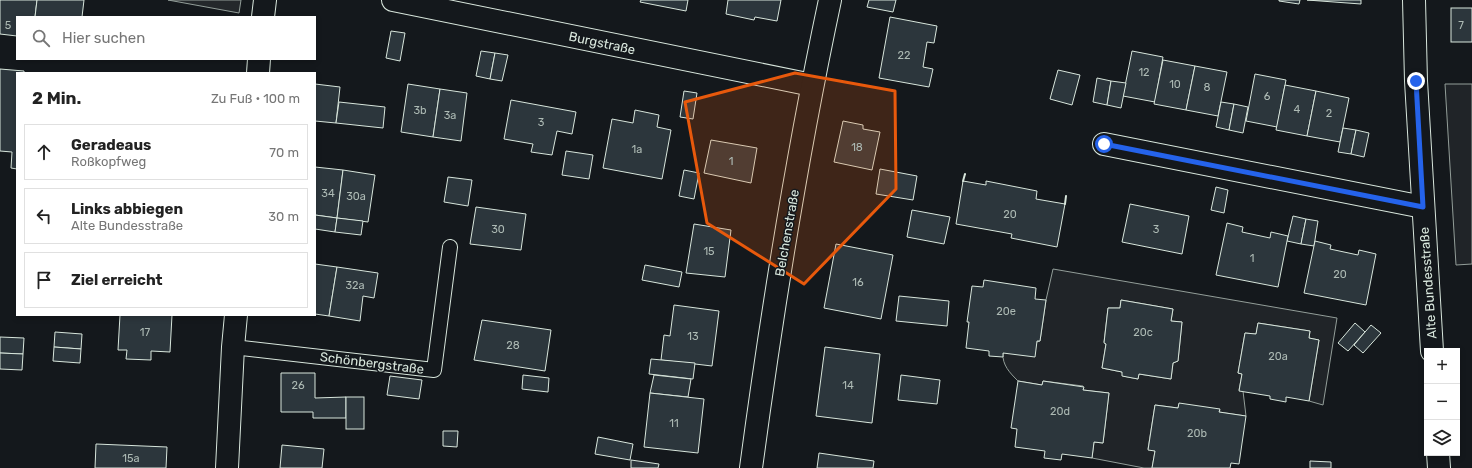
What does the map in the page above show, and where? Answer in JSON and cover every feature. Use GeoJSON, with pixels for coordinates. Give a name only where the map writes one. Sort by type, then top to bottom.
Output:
{"type":"FeatureCollection","features":[{"type":"Feature","properties":{"kind":"street"},"geometry":{"type":"LineString","coordinates":[[263,16],[264,0]]}},
{"type":"Feature","properties":{"kind":"street","name":"Burgstraße"},"geometry":{"type":"LineString","coordinates":[[393,0],[812,85]]}},
{"type":"Feature","properties":{"kind":"street","name":"Belchenstraße"},"geometry":{"type":"LineString","coordinates":[[751,468],[771,329],[812,85],[830,0]]}},
{"type":"Feature","properties":{"kind":"street","name":"Alte Bundesstraße"},"geometry":{"type":"LineString","coordinates":[[1414,0],[1416,81],[1432,348]]}},
{"type":"Feature","properties":{"kind":"street"},"geometry":{"type":"LineString","coordinates":[[258,72],[259,60]]}},
{"type":"Feature","properties":{"kind":"street"},"geometry":{"type":"LineString","coordinates":[[1104,144],[1423,207]]}},
{"type":"Feature","properties":{"kind":"street"},"geometry":{"type":"LineString","coordinates":[[228,468],[233,347],[236,316]]}},
{"type":"Feature","properties":{"kind":"street"},"geometry":{"type":"LineString","coordinates":[[1438,456],[1439,468]]}},
{"type":"Feature","properties":{"kind":"lane","name":"Schönbergstraße"},"geometry":{"type":"LineString","coordinates":[[233,347],[434,370],[450,247]]}},
{"type":"Feature","properties":{"kind":"highlighted area"},"geometry":{"type":"Polygon","coordinates":[[[795,73],[895,91],[896,189],[804,284],[707,223],[685,102],[795,73]]]}},
{"type":"Feature","properties":{"kind":"shaded area"},"geometry":{"type":"Polygon","coordinates":[[[168,0],[241,0],[239,13],[168,0]]]}},
{"type":"Feature","properties":{"kind":"shaded area"},"geometry":{"type":"Polygon","coordinates":[[[1445,84],[1472,84],[1472,264],[1456,265],[1445,84]]]}},
{"type":"Feature","properties":{"kind":"shaded area"},"geometry":{"type":"Polygon","coordinates":[[[1053,269],[1337,318],[1323,405],[1309,401],[1319,340],[1309,338],[1310,331],[1258,323],[1256,334],[1245,333],[1238,373],[1242,374],[1239,390],[1243,391],[1246,416],[1219,412],[1220,410],[1179,404],[1178,408],[1155,405],[1148,449],[1155,451],[1152,468],[1144,468],[1092,458],[1094,442],[1103,443],[1109,393],[1083,390],[1083,386],[1043,381],[1042,385],[1018,381],[1009,372],[1005,365],[1003,353],[1040,341],[1046,300],[1053,269]],[[1121,300],[1120,308],[1108,308],[1104,342],[1106,344],[1102,368],[1122,372],[1123,376],[1138,379],[1139,374],[1171,379],[1173,363],[1178,361],[1182,322],[1171,321],[1173,309],[1121,300]]]}},
{"type":"Feature","properties":{"kind":"building"},"geometry":{"type":"Polygon","coordinates":[[[0,0],[37,0],[35,16],[16,16],[16,36],[0,34],[0,0]]]}},
{"type":"Feature","properties":{"kind":"building"},"geometry":{"type":"Polygon","coordinates":[[[37,0],[84,0],[82,16],[35,16],[37,0]]]}},
{"type":"Feature","properties":{"kind":"building"},"geometry":{"type":"Polygon","coordinates":[[[641,0],[688,0],[686,11],[640,2],[641,0]]]}},
{"type":"Feature","properties":{"kind":"building"},"geometry":{"type":"Polygon","coordinates":[[[728,0],[781,0],[777,21],[755,17],[754,20],[726,14],[728,0]]]}},
{"type":"Feature","properties":{"kind":"building"},"geometry":{"type":"Polygon","coordinates":[[[869,0],[896,0],[893,12],[867,7],[869,0]]]}},
{"type":"Feature","properties":{"kind":"building"},"geometry":{"type":"Polygon","coordinates":[[[1279,0],[1300,0],[1299,4],[1279,0]]]}},
{"type":"Feature","properties":{"kind":"building"},"geometry":{"type":"Polygon","coordinates":[[[1307,0],[1361,0],[1361,4],[1307,0]]]}},
{"type":"Feature","properties":{"kind":"building"},"geometry":{"type":"Polygon","coordinates":[[[1451,8],[1472,8],[1472,42],[1451,42],[1451,8]]]}},
{"type":"Feature","properties":{"kind":"building"},"geometry":{"type":"Polygon","coordinates":[[[890,17],[937,26],[934,43],[927,42],[923,67],[933,69],[929,87],[879,78],[890,17]]]}},
{"type":"Feature","properties":{"kind":"building"},"geometry":{"type":"Polygon","coordinates":[[[391,31],[405,33],[400,61],[386,58],[391,31]]]}},
{"type":"Feature","properties":{"kind":"building"},"geometry":{"type":"Polygon","coordinates":[[[481,51],[495,53],[490,79],[476,76],[481,51]]]}},
{"type":"Feature","properties":{"kind":"building"},"geometry":{"type":"Polygon","coordinates":[[[1132,51],[1163,57],[1155,102],[1123,96],[1132,51]]]}},
{"type":"Feature","properties":{"kind":"building"},"geometry":{"type":"Polygon","coordinates":[[[495,53],[508,55],[502,81],[490,79],[495,53]]]}},
{"type":"Feature","properties":{"kind":"building"},"geometry":{"type":"Polygon","coordinates":[[[1163,60],[1195,66],[1186,110],[1154,104],[1163,60]]]}},
{"type":"Feature","properties":{"kind":"building"},"geometry":{"type":"Polygon","coordinates":[[[1195,66],[1227,72],[1218,116],[1186,110],[1195,66]]]}},
{"type":"Feature","properties":{"kind":"building"},"geometry":{"type":"Polygon","coordinates":[[[0,69],[24,71],[16,72],[16,169],[11,168],[12,152],[0,151],[0,69]]]}},
{"type":"Feature","properties":{"kind":"building"},"geometry":{"type":"Polygon","coordinates":[[[1058,70],[1080,75],[1072,105],[1050,99],[1058,70]]]}},
{"type":"Feature","properties":{"kind":"building"},"geometry":{"type":"Polygon","coordinates":[[[1255,74],[1286,80],[1277,127],[1246,121],[1255,74]]]}},
{"type":"Feature","properties":{"kind":"building"},"geometry":{"type":"Polygon","coordinates":[[[1097,78],[1111,81],[1107,105],[1093,102],[1097,78]]]}},
{"type":"Feature","properties":{"kind":"building"},"geometry":{"type":"Polygon","coordinates":[[[1111,81],[1126,83],[1121,108],[1107,105],[1111,81]]]}},
{"type":"Feature","properties":{"kind":"building"},"geometry":{"type":"Polygon","coordinates":[[[316,84],[340,87],[336,123],[316,121],[316,84]]]}},
{"type":"Feature","properties":{"kind":"building"},"geometry":{"type":"Polygon","coordinates":[[[408,84],[440,89],[433,137],[401,132],[408,84]]]}},
{"type":"Feature","properties":{"kind":"building"},"geometry":{"type":"Polygon","coordinates":[[[1285,85],[1316,91],[1307,136],[1276,130],[1285,85]]]}},
{"type":"Feature","properties":{"kind":"building"},"geometry":{"type":"Polygon","coordinates":[[[440,89],[467,93],[461,141],[433,137],[440,89]]]}},
{"type":"Feature","properties":{"kind":"building"},"geometry":{"type":"Polygon","coordinates":[[[684,91],[697,93],[693,119],[680,117],[684,91]]]}},
{"type":"Feature","properties":{"kind":"building"},"geometry":{"type":"Polygon","coordinates":[[[1316,91],[1349,98],[1340,142],[1307,136],[1316,91]]]}},
{"type":"Feature","properties":{"kind":"building"},"geometry":{"type":"Polygon","coordinates":[[[511,100],[576,112],[572,134],[557,131],[552,155],[531,152],[533,144],[504,139],[511,100]]]}},
{"type":"Feature","properties":{"kind":"building"},"geometry":{"type":"Polygon","coordinates":[[[339,102],[385,107],[383,128],[336,123],[339,102]]]}},
{"type":"Feature","properties":{"kind":"building"},"geometry":{"type":"Polygon","coordinates":[[[1221,102],[1234,104],[1229,130],[1216,127],[1221,102]]]}},
{"type":"Feature","properties":{"kind":"building"},"geometry":{"type":"Polygon","coordinates":[[[1234,104],[1248,107],[1243,133],[1229,130],[1234,104]]]}},
{"type":"Feature","properties":{"kind":"building"},"geometry":{"type":"Polygon","coordinates":[[[635,110],[659,115],[657,127],[671,130],[662,179],[603,168],[612,119],[633,123],[635,110]]]}},
{"type":"Feature","properties":{"kind":"building"},"geometry":{"type":"Polygon","coordinates":[[[843,121],[863,125],[863,129],[880,132],[872,170],[834,162],[843,121]]]}},
{"type":"Feature","properties":{"kind":"building"},"geometry":{"type":"Polygon","coordinates":[[[1343,128],[1356,130],[1351,154],[1338,152],[1343,128]]]}},
{"type":"Feature","properties":{"kind":"building"},"geometry":{"type":"Polygon","coordinates":[[[1356,130],[1369,133],[1364,157],[1351,154],[1356,130]]]}},
{"type":"Feature","properties":{"kind":"building"},"geometry":{"type":"Polygon","coordinates":[[[711,140],[757,148],[751,183],[704,173],[711,140]]]}},
{"type":"Feature","properties":{"kind":"building"},"geometry":{"type":"Polygon","coordinates":[[[566,151],[593,155],[589,179],[562,175],[566,151]]]}},
{"type":"Feature","properties":{"kind":"building"},"geometry":{"type":"Polygon","coordinates":[[[316,167],[343,170],[337,218],[316,215],[316,167]]]}},
{"type":"Feature","properties":{"kind":"building"},"geometry":{"type":"Polygon","coordinates":[[[880,169],[917,176],[913,200],[876,194],[880,169]]]}},
{"type":"Feature","properties":{"kind":"building"},"geometry":{"type":"Polygon","coordinates":[[[343,170],[375,175],[368,222],[337,218],[343,170]]]}},
{"type":"Feature","properties":{"kind":"building"},"geometry":{"type":"Polygon","coordinates":[[[684,170],[699,173],[694,199],[679,196],[684,170]]]}},
{"type":"Feature","properties":{"kind":"building"},"geometry":{"type":"Polygon","coordinates":[[[448,177],[472,180],[468,206],[444,202],[448,177]]]}},
{"type":"Feature","properties":{"kind":"building"},"geometry":{"type":"Polygon","coordinates":[[[963,181],[986,185],[986,181],[1037,191],[1036,199],[1065,204],[1057,247],[1011,238],[1012,234],[956,224],[963,181]]]}},
{"type":"Feature","properties":{"kind":"building"},"geometry":{"type":"Polygon","coordinates":[[[1216,187],[1228,190],[1224,213],[1211,210],[1216,187]]]}},
{"type":"Feature","properties":{"kind":"building"},"geometry":{"type":"Polygon","coordinates":[[[1130,204],[1189,216],[1182,254],[1122,242],[1130,204]]]}},
{"type":"Feature","properties":{"kind":"building"},"geometry":{"type":"Polygon","coordinates":[[[476,207],[526,214],[521,250],[470,244],[476,207]]]}},
{"type":"Feature","properties":{"kind":"building"},"geometry":{"type":"Polygon","coordinates":[[[912,210],[950,217],[944,244],[907,237],[912,210]]]}},
{"type":"Feature","properties":{"kind":"building"},"geometry":{"type":"Polygon","coordinates":[[[316,215],[337,218],[335,232],[316,229],[316,215]]]}},
{"type":"Feature","properties":{"kind":"building"},"geometry":{"type":"Polygon","coordinates":[[[1293,216],[1306,219],[1301,244],[1287,241],[1293,216]]]}},
{"type":"Feature","properties":{"kind":"building"},"geometry":{"type":"Polygon","coordinates":[[[337,218],[363,221],[361,235],[335,232],[337,218]]]}},
{"type":"Feature","properties":{"kind":"building"},"geometry":{"type":"Polygon","coordinates":[[[1306,219],[1318,221],[1314,246],[1301,244],[1306,219]]]}},
{"type":"Feature","properties":{"kind":"building"},"geometry":{"type":"Polygon","coordinates":[[[1227,223],[1243,227],[1242,232],[1270,238],[1271,232],[1288,236],[1278,287],[1216,275],[1227,223]]]}},
{"type":"Feature","properties":{"kind":"building"},"geometry":{"type":"Polygon","coordinates":[[[694,224],[731,230],[725,277],[686,273],[694,224]]]}},
{"type":"Feature","properties":{"kind":"building"},"geometry":{"type":"Polygon","coordinates":[[[1315,241],[1331,245],[1330,249],[1358,255],[1359,250],[1376,254],[1366,305],[1304,293],[1315,241]]]}},
{"type":"Feature","properties":{"kind":"building"},"geometry":{"type":"Polygon","coordinates":[[[836,244],[893,255],[881,319],[824,308],[836,244]]]}},
{"type":"Feature","properties":{"kind":"building"},"geometry":{"type":"Polygon","coordinates":[[[316,264],[337,267],[329,316],[316,314],[316,264]]]}},
{"type":"Feature","properties":{"kind":"building"},"geometry":{"type":"Polygon","coordinates":[[[645,265],[682,272],[679,287],[642,280],[645,265]]]}},
{"type":"Feature","properties":{"kind":"building"},"geometry":{"type":"Polygon","coordinates":[[[337,267],[378,273],[374,298],[363,296],[360,321],[329,316],[337,267]]]}},
{"type":"Feature","properties":{"kind":"building"},"geometry":{"type":"Polygon","coordinates":[[[984,280],[1036,288],[1035,299],[1046,300],[1040,341],[1037,341],[1035,357],[1003,353],[1003,357],[989,356],[989,351],[966,348],[969,322],[967,322],[972,286],[983,287],[984,280]]]}},
{"type":"Feature","properties":{"kind":"building"},"geometry":{"type":"Polygon","coordinates":[[[899,296],[949,301],[947,326],[896,321],[899,296]]]}},
{"type":"Feature","properties":{"kind":"building"},"geometry":{"type":"Polygon","coordinates":[[[1121,300],[1173,309],[1171,321],[1182,322],[1178,361],[1173,363],[1171,379],[1139,374],[1138,379],[1122,376],[1122,372],[1102,368],[1106,344],[1104,343],[1108,308],[1120,308],[1121,300]]]}},
{"type":"Feature","properties":{"kind":"building"},"geometry":{"type":"Polygon","coordinates":[[[674,305],[719,311],[712,366],[661,360],[664,335],[670,336],[674,305]]]}},
{"type":"Feature","properties":{"kind":"building"},"geometry":{"type":"Polygon","coordinates":[[[120,316],[172,316],[170,352],[151,351],[151,360],[126,359],[127,350],[118,350],[120,316]]]}},
{"type":"Feature","properties":{"kind":"building"},"geometry":{"type":"Polygon","coordinates":[[[482,320],[551,330],[545,371],[474,360],[482,320]]]}},
{"type":"Feature","properties":{"kind":"building"},"geometry":{"type":"Polygon","coordinates":[[[1258,323],[1310,331],[1309,338],[1319,340],[1309,401],[1286,397],[1286,402],[1270,399],[1270,396],[1239,391],[1242,374],[1238,373],[1245,333],[1256,334],[1258,323]]]}},
{"type":"Feature","properties":{"kind":"building"},"geometry":{"type":"Polygon","coordinates":[[[1355,323],[1365,332],[1348,351],[1338,343],[1355,323]]]}},
{"type":"Feature","properties":{"kind":"building"},"geometry":{"type":"Polygon","coordinates":[[[1371,325],[1381,333],[1363,353],[1354,345],[1371,325]]]}},
{"type":"Feature","properties":{"kind":"building"},"geometry":{"type":"Polygon","coordinates":[[[55,332],[82,334],[81,349],[54,347],[55,332]]]}},
{"type":"Feature","properties":{"kind":"building"},"geometry":{"type":"Polygon","coordinates":[[[0,337],[24,338],[23,354],[0,353],[0,337]]]}},
{"type":"Feature","properties":{"kind":"building"},"geometry":{"type":"Polygon","coordinates":[[[54,347],[81,349],[80,363],[53,361],[54,347]]]}},
{"type":"Feature","properties":{"kind":"building"},"geometry":{"type":"Polygon","coordinates":[[[825,347],[880,354],[872,423],[816,416],[825,347]]]}},
{"type":"Feature","properties":{"kind":"building"},"geometry":{"type":"Polygon","coordinates":[[[0,353],[23,354],[22,370],[0,369],[0,353]]]}},
{"type":"Feature","properties":{"kind":"building"},"geometry":{"type":"Polygon","coordinates":[[[651,359],[695,363],[693,379],[649,374],[651,359]]]}},
{"type":"Feature","properties":{"kind":"building"},"geometry":{"type":"Polygon","coordinates":[[[281,373],[315,373],[315,398],[346,397],[346,418],[313,418],[313,412],[281,412],[281,373]]]}},
{"type":"Feature","properties":{"kind":"building"},"geometry":{"type":"Polygon","coordinates":[[[523,375],[549,378],[548,392],[522,389],[523,375]]]}},
{"type":"Feature","properties":{"kind":"building"},"geometry":{"type":"Polygon","coordinates":[[[654,375],[691,379],[688,397],[650,393],[654,375]]]}},
{"type":"Feature","properties":{"kind":"building"},"geometry":{"type":"Polygon","coordinates":[[[901,375],[940,380],[937,404],[898,400],[901,375]]]}},
{"type":"Feature","properties":{"kind":"building"},"geometry":{"type":"Polygon","coordinates":[[[390,376],[422,380],[419,399],[387,395],[390,376]]]}},
{"type":"Feature","properties":{"kind":"building"},"geometry":{"type":"Polygon","coordinates":[[[1018,381],[1042,385],[1043,381],[1084,387],[1083,390],[1109,393],[1103,443],[1094,442],[1092,458],[1062,454],[1061,460],[1044,458],[1045,451],[1015,447],[1017,429],[1011,428],[1018,381]]]}},
{"type":"Feature","properties":{"kind":"building"},"geometry":{"type":"Polygon","coordinates":[[[650,393],[704,399],[698,453],[644,447],[650,393]]]}},
{"type":"Feature","properties":{"kind":"building"},"geometry":{"type":"Polygon","coordinates":[[[346,397],[364,397],[364,429],[346,429],[346,397]]]}},
{"type":"Feature","properties":{"kind":"building"},"geometry":{"type":"Polygon","coordinates":[[[1179,403],[1220,409],[1219,412],[1246,416],[1239,464],[1231,463],[1230,468],[1152,468],[1155,451],[1148,450],[1155,405],[1178,408],[1179,403]]]}},
{"type":"Feature","properties":{"kind":"building"},"geometry":{"type":"Polygon","coordinates":[[[443,431],[458,431],[457,447],[443,446],[443,431]]]}},
{"type":"Feature","properties":{"kind":"building"},"geometry":{"type":"Polygon","coordinates":[[[598,437],[633,444],[630,460],[595,454],[598,437]]]}},
{"type":"Feature","properties":{"kind":"building"},"geometry":{"type":"Polygon","coordinates":[[[96,444],[167,447],[166,468],[95,468],[96,444]]]}},
{"type":"Feature","properties":{"kind":"building"},"geometry":{"type":"Polygon","coordinates":[[[282,445],[324,449],[322,468],[280,468],[282,445]]]}},
{"type":"Feature","properties":{"kind":"building"},"geometry":{"type":"Polygon","coordinates":[[[819,453],[874,461],[873,468],[817,468],[819,453]]]}},
{"type":"Feature","properties":{"kind":"building"},"geometry":{"type":"Polygon","coordinates":[[[631,460],[659,464],[658,468],[631,468],[631,460]]]}},
{"type":"Feature","properties":{"kind":"building"},"geometry":{"type":"Polygon","coordinates":[[[1310,461],[1331,462],[1331,468],[1310,468],[1310,461]]]}},
{"type":"Feature","properties":{"kind":"wall"},"geometry":{"type":"LineString","coordinates":[[963,181],[965,174]]}},
{"type":"Feature","properties":{"kind":"wall"},"geometry":{"type":"LineString","coordinates":[[1065,204],[1066,196]]}},
{"type":"Feature","properties":{"kind":"route"},"geometry":{"type":"LineString","coordinates":[[1104,144],[1423,207],[1416,81]]}}]}
